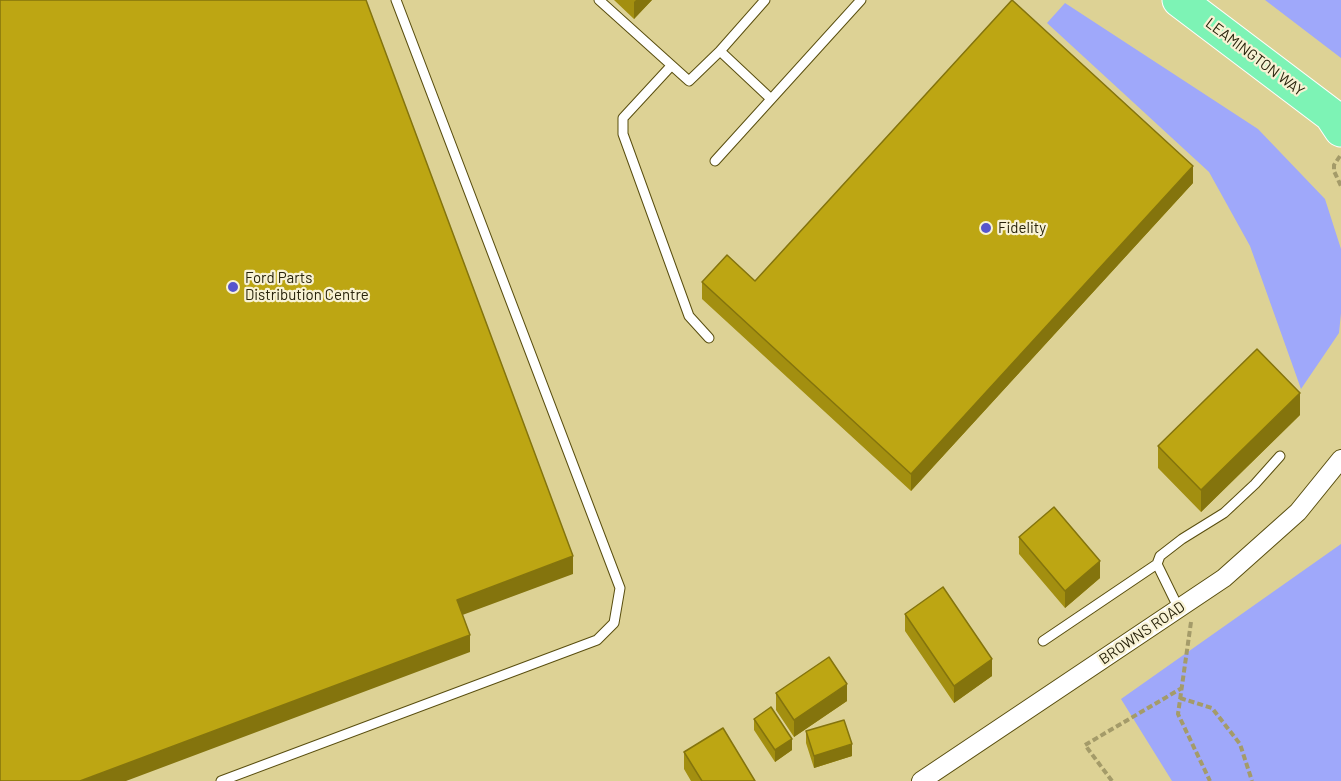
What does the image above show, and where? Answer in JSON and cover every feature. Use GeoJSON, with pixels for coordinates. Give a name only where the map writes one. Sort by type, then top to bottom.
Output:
{"type":"FeatureCollection","features":[{"type":"Feature","properties":{"kind":"highway","name":"LEAMINGTON WAY"},"geometry":{"type":"LineString","coordinates":[[1179,0],[1338,121]]}},
{"type":"Feature","properties":{"kind":"street","name":"BROWNS ROAD"},"geometry":{"type":"LineString","coordinates":[[921,781],[1224,578],[1298,512],[1341,459]]}},
{"type":"Feature","properties":{"kind":"lane"},"geometry":{"type":"LineString","coordinates":[[221,781],[597,640],[614,623],[620,588],[396,0]]}},
{"type":"Feature","properties":{"kind":"lane"},"geometry":{"type":"LineString","coordinates":[[599,0],[689,81],[720,51],[765,0]]}},
{"type":"Feature","properties":{"kind":"lane"},"geometry":{"type":"LineString","coordinates":[[715,161],[861,0]]}},
{"type":"Feature","properties":{"kind":"lane"},"geometry":{"type":"LineString","coordinates":[[720,51],[770,98]]}},
{"type":"Feature","properties":{"kind":"lane"},"geometry":{"type":"LineString","coordinates":[[671,66],[623,118],[623,134],[689,316],[709,338]]}},
{"type":"Feature","properties":{"kind":"lane"},"geometry":{"type":"LineString","coordinates":[[1043,641],[1157,564],[1160,556],[1229,508],[1281,456]]}},
{"type":"Feature","properties":{"kind":"lane"},"geometry":{"type":"LineString","coordinates":[[1157,564],[1186,604]]}},
{"type":"Feature","properties":{"kind":"path"},"geometry":{"type":"LineString","coordinates":[[1341,155],[1334,165],[1334,171],[1341,186]]}},
{"type":"Feature","properties":{"kind":"path"},"geometry":{"type":"LineString","coordinates":[[1186,604],[1182,688],[1178,714],[1210,781]]}},
{"type":"Feature","properties":{"kind":"path"},"geometry":{"type":"LineString","coordinates":[[1112,781],[1084,745],[1182,688]]}},
{"type":"Feature","properties":{"kind":"path"},"geometry":{"type":"LineString","coordinates":[[1180,698],[1212,708],[1239,744],[1252,781]]}},
{"type":"Feature","properties":{"kind":"shaded area"},"geometry":{"type":"Polygon","coordinates":[[[1265,0],[1341,0],[1341,58],[1265,0]]]}},
{"type":"Feature","properties":{"kind":"shaded area"},"geometry":{"type":"Polygon","coordinates":[[[1065,3],[1258,129],[1325,199],[1341,249],[1339,333],[1301,389],[1250,246],[1209,172],[1047,23],[1065,3]]]}},
{"type":"Feature","properties":{"kind":"shaded area"},"geometry":{"type":"Polygon","coordinates":[[[1341,544],[1341,781],[1172,781],[1121,699],[1341,544]]]}},
{"type":"Feature","properties":{"kind":"building","name":"Ford Parts Distribution Centre"},"geometry":{"type":"Polygon","coordinates":[[[0,0],[366,0],[573,556],[457,600],[470,635],[80,781],[0,781],[0,0]]]}},
{"type":"Feature","properties":{"kind":"building","name":"Fidelity"},"geometry":{"type":"Polygon","coordinates":[[[1012,0],[1193,166],[911,474],[702,282],[727,255],[755,281],[1012,0]]]}},
{"type":"Feature","properties":{"kind":"building"},"geometry":{"type":"Polygon","coordinates":[[[1257,349],[1300,393],[1201,490],[1158,446],[1257,349]]]}},
{"type":"Feature","properties":{"kind":"building"},"geometry":{"type":"Polygon","coordinates":[[[1054,507],[1100,561],[1065,591],[1019,537],[1054,507]]]}},
{"type":"Feature","properties":{"kind":"building"},"geometry":{"type":"Polygon","coordinates":[[[943,587],[992,659],[954,686],[905,614],[943,587]]]}},
{"type":"Feature","properties":{"kind":"building"},"geometry":{"type":"Polygon","coordinates":[[[829,657],[847,684],[794,720],[776,693],[829,657]]]}},
{"type":"Feature","properties":{"kind":"building"},"geometry":{"type":"Polygon","coordinates":[[[771,707],[792,739],[775,750],[754,719],[771,707]]]}},
{"type":"Feature","properties":{"kind":"building"},"geometry":{"type":"Polygon","coordinates":[[[844,720],[852,744],[814,756],[806,731],[844,720]]]}},
{"type":"Feature","properties":{"kind":"building"},"geometry":{"type":"Polygon","coordinates":[[[723,728],[755,781],[702,781],[684,752],[723,728]]]}},
{"type":"Feature","properties":{"kind":"place","name":"Fidelity"},"geometry":{"type":"Point","coordinates":[986,228]}},
{"type":"Feature","properties":{"kind":"place","name":"Ford Parts Distribution Centre"},"geometry":{"type":"Point","coordinates":[233,287]}}]}
